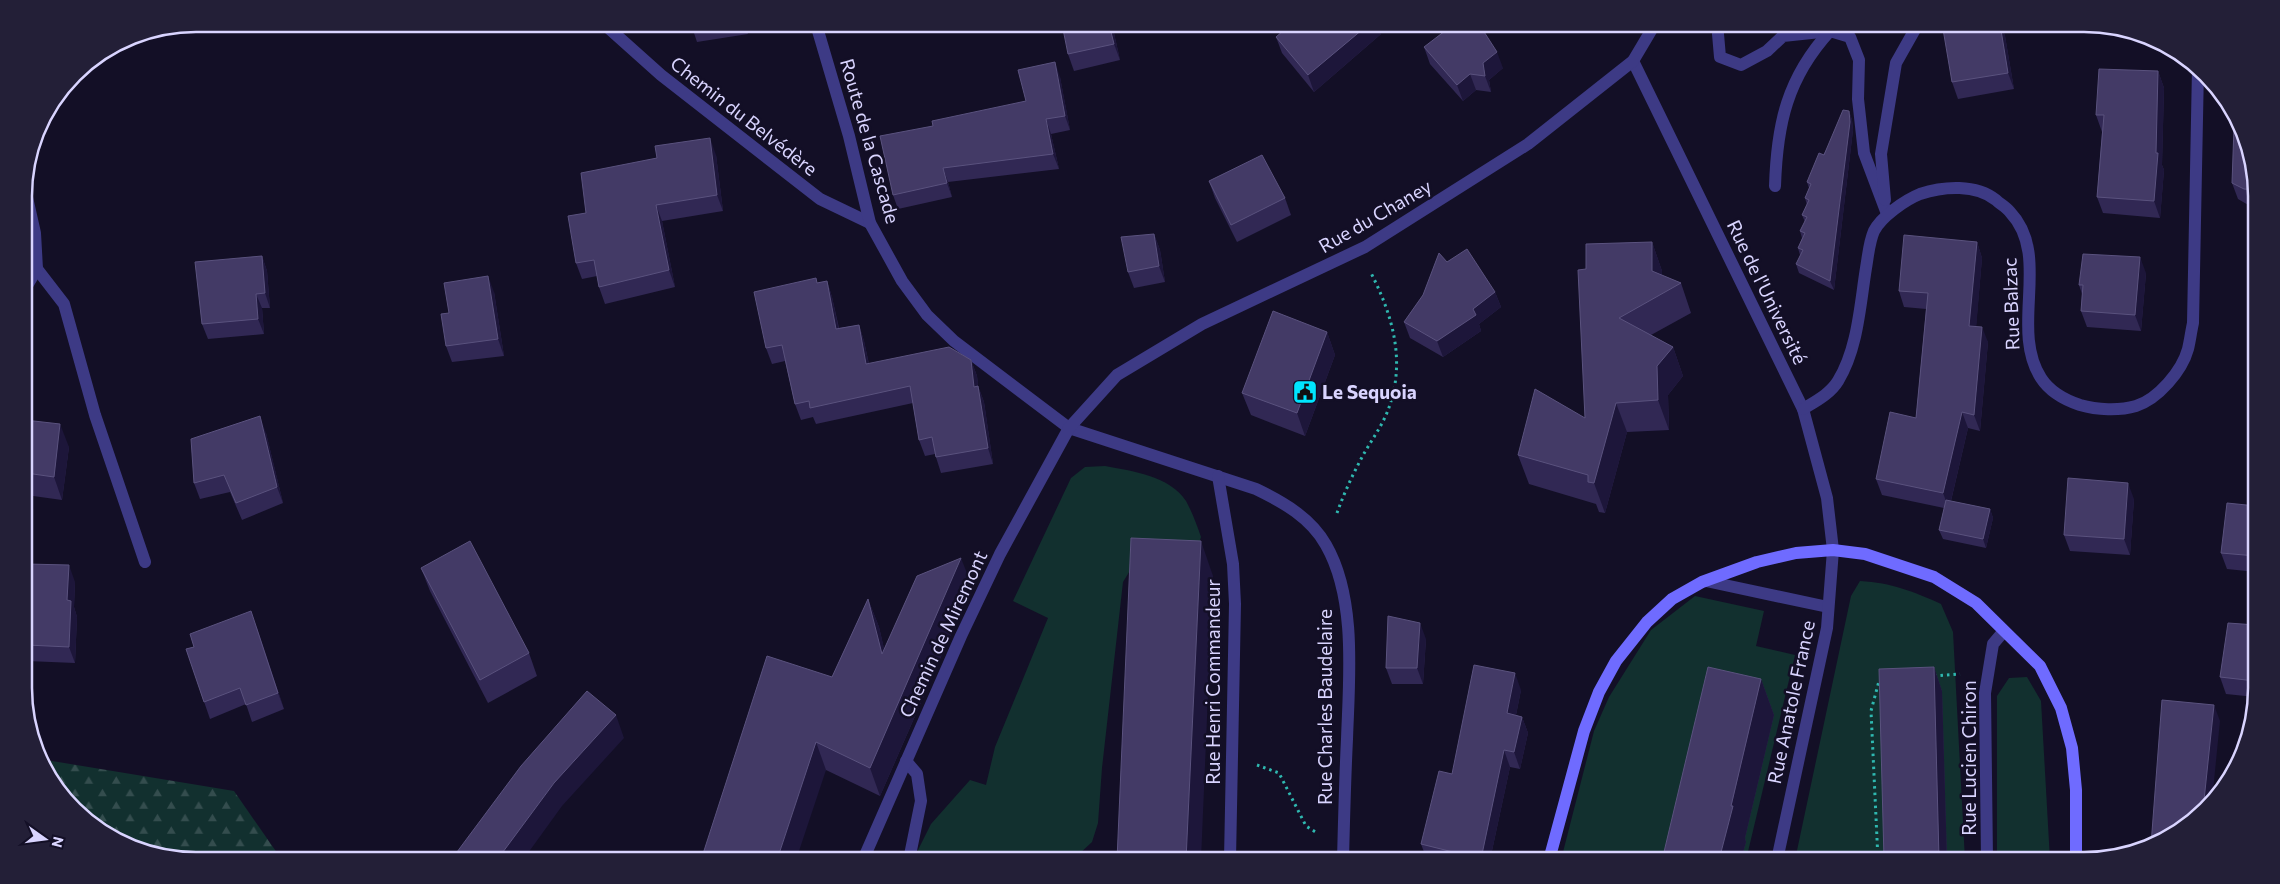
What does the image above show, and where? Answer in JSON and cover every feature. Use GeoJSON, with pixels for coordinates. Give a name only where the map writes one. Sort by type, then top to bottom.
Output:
{"type":"FeatureCollection","features":[{"type":"Feature","properties":{"kind":"main road"},"geometry":{"type":"LineString","coordinates":[[1551,851],[1584,731],[1599,692],[1612,668],[1647,622],[1672,599],[1706,581],[1757,562],[1796,553],[1833,550],[1865,554],[1934,577],[1976,603],[2040,666],[2061,708],[2072,748],[2076,790],[2076,851]]}},
{"type":"Feature","properties":{"kind":"street","name":"Rue du Chaney"},"geometry":{"type":"LineString","coordinates":[[1068,428],[1117,375],[1202,324],[1360,250],[1528,144],[1633,61],[1650,32]]}},
{"type":"Feature","properties":{"kind":"street"},"geometry":{"type":"LineString","coordinates":[[1718,34],[1720,57],[1741,64],[1767,51],[1784,36],[1820,32]]}},
{"type":"Feature","properties":{"kind":"street"},"geometry":{"type":"LineString","coordinates":[[1775,186],[1776,146],[1787,102],[1802,65],[1829,32]]}},
{"type":"Feature","properties":{"kind":"street"},"geometry":{"type":"LineString","coordinates":[[1833,32],[1850,38],[1859,60],[1858,99],[1864,153],[1886,214]]}},
{"type":"Feature","properties":{"kind":"street"},"geometry":{"type":"LineString","coordinates":[[1886,214],[1881,154],[1885,123],[1896,63],[1913,32]]}},
{"type":"Feature","properties":{"kind":"street","name":"Chemin du Belvédère"},"geometry":{"type":"LineString","coordinates":[[614,33],[661,75],[820,199],[870,223]]}},
{"type":"Feature","properties":{"kind":"street","name":"Route de la Cascade"},"geometry":{"type":"LineString","coordinates":[[819,33],[849,136],[870,223],[902,281],[927,315],[954,341],[1068,428]]}},
{"type":"Feature","properties":{"kind":"street","name":"Rue de l'Université"},"geometry":{"type":"LineString","coordinates":[[1633,61],[1803,409],[1827,498],[1833,550]]}},
{"type":"Feature","properties":{"kind":"street","name":"Rue Balzac"},"geometry":{"type":"LineString","coordinates":[[1803,409],[1825,396],[1838,382],[1852,351],[1874,232],[1886,214],[1920,194],[1947,189],[1968,188],[1990,196],[2011,212],[2021,228],[2029,255],[2027,342],[2033,364],[2042,380],[2064,400],[2092,408],[2116,409],[2137,406],[2161,391],[2176,374],[2188,351],[2193,323],[2198,78]]}},
{"type":"Feature","properties":{"kind":"street"},"geometry":{"type":"LineString","coordinates":[[33,224],[37,269],[33,276]]}},
{"type":"Feature","properties":{"kind":"street"},"geometry":{"type":"LineString","coordinates":[[37,269],[64,304],[95,415],[145,562]]}},
{"type":"Feature","properties":{"kind":"street","name":"Rue Charles Baudelaire"},"geometry":{"type":"LineString","coordinates":[[1068,428],[1256,489],[1280,500],[1307,520],[1326,544],[1339,578],[1348,619],[1348,704],[1342,851]]}},
{"type":"Feature","properties":{"kind":"street","name":"Chemin de Miremont"},"geometry":{"type":"LineString","coordinates":[[867,852],[1000,554],[1068,428]]}},
{"type":"Feature","properties":{"kind":"street","name":"Rue Henri Commandeur"},"geometry":{"type":"LineString","coordinates":[[1218,476],[1232,564],[1235,604],[1230,851]]}},
{"type":"Feature","properties":{"kind":"street","name":"Rue Anatole France"},"geometry":{"type":"LineString","coordinates":[[1779,851],[1827,628],[1833,550]]}},
{"type":"Feature","properties":{"kind":"street"},"geometry":{"type":"LineString","coordinates":[[1706,581],[1828,607]]}},
{"type":"Feature","properties":{"kind":"street","name":"Rue Lucien Chiron"},"geometry":{"type":"LineString","coordinates":[[1987,851],[1985,693],[1993,644],[2004,631]]}},
{"type":"Feature","properties":{"kind":"street"},"geometry":{"type":"LineString","coordinates":[[906,761],[917,774],[921,801],[911,852]]}},
{"type":"Feature","properties":{"kind":"path"},"geometry":{"type":"LineString","coordinates":[[1326,544],[1340,505],[1360,461],[1386,415],[1396,385],[1397,351],[1388,310],[1360,250]]}},
{"type":"Feature","properties":{"kind":"path"},"geometry":{"type":"LineString","coordinates":[[1928,676],[1988,671]]}},
{"type":"Feature","properties":{"kind":"path"},"geometry":{"type":"LineString","coordinates":[[1878,851],[1872,711],[1879,681],[1889,680]]}},
{"type":"Feature","properties":{"kind":"path"},"geometry":{"type":"LineString","coordinates":[[1232,763],[1263,765],[1279,773],[1306,826],[1324,836],[1343,838]]}},
{"type":"Feature","properties":{"kind":"green space"},"geometry":{"type":"Polygon","coordinates":[[[1105,466],[1127,470],[1150,476],[1170,486],[1186,501],[1201,537],[1197,550],[1134,564],[1123,582],[1102,768],[1098,823],[1092,842],[1082,852],[917,852],[931,824],[970,780],[986,785],[995,747],[1048,618],[1013,601],[1071,478],[1085,467],[1105,466]]]}},
{"type":"Feature","properties":{"kind":"green space"},"geometry":{"type":"Polygon","coordinates":[[[1860,581],[1902,588],[1941,604],[1953,632],[1965,851],[1797,851],[1851,596],[1860,581]]]}},
{"type":"Feature","properties":{"kind":"green space"},"geometry":{"type":"Polygon","coordinates":[[[1695,596],[1764,611],[1756,646],[1795,655],[1748,851],[1563,851],[1594,731],[1609,697],[1651,630],[1695,596]]]}},
{"type":"Feature","properties":{"kind":"green space"},"geometry":{"type":"Polygon","coordinates":[[[2027,677],[2041,701],[2049,851],[1997,851],[1997,696],[2009,678],[2027,677]]]}},
{"type":"Feature","properties":{"kind":"green space"},"geometry":{"type":"Polygon","coordinates":[[[49,761],[234,791],[276,852],[196,852],[175,850],[154,846],[124,835],[88,811],[73,796],[49,761]]]}},
{"type":"Feature","properties":{"kind":"building"},"geometry":{"type":"Polygon","coordinates":[[[1281,32],[1359,32],[1308,75],[1276,37],[1281,32]]]}},
{"type":"Feature","properties":{"kind":"building"},"geometry":{"type":"Polygon","coordinates":[[[1443,32],[1484,32],[1497,52],[1483,63],[1485,76],[1470,74],[1457,85],[1424,47],[1443,32]]]}},
{"type":"Feature","properties":{"kind":"building"},"geometry":{"type":"Polygon","coordinates":[[[1944,32],[2001,32],[2008,73],[1952,82],[1944,32]]]}},
{"type":"Feature","properties":{"kind":"building"},"geometry":{"type":"Polygon","coordinates":[[[1064,33],[1111,33],[1114,44],[1068,54],[1064,33]]]}},
{"type":"Feature","properties":{"kind":"building"},"geometry":{"type":"Polygon","coordinates":[[[1055,62],[1065,116],[1046,119],[1053,154],[943,168],[947,183],[893,195],[880,136],[933,126],[932,121],[1026,101],[1018,70],[1055,62]]]}},
{"type":"Feature","properties":{"kind":"building"},"geometry":{"type":"Polygon","coordinates":[[[2099,69],[2158,71],[2156,153],[2158,153],[2154,201],[2097,197],[2104,115],[2096,115],[2099,69]]]}},
{"type":"Feature","properties":{"kind":"building"},"geometry":{"type":"Polygon","coordinates":[[[1843,110],[1849,111],[1850,122],[1830,281],[1796,264],[1803,250],[1798,248],[1805,233],[1800,231],[1807,217],[1802,215],[1809,200],[1805,198],[1811,184],[1807,182],[1819,153],[1824,155],[1843,110]]]}},
{"type":"Feature","properties":{"kind":"building"},"geometry":{"type":"Polygon","coordinates":[[[2234,131],[2242,154],[2247,189],[2232,183],[2234,131]]]}},
{"type":"Feature","properties":{"kind":"building"},"geometry":{"type":"Polygon","coordinates":[[[710,138],[717,195],[656,205],[669,270],[599,287],[594,260],[576,263],[568,216],[586,213],[581,173],[657,158],[655,146],[710,138]]]}},
{"type":"Feature","properties":{"kind":"building"},"geometry":{"type":"Polygon","coordinates":[[[1262,155],[1285,198],[1231,225],[1209,181],[1262,155]]]}},
{"type":"Feature","properties":{"kind":"building"},"geometry":{"type":"Polygon","coordinates":[[[1154,234],[1159,266],[1128,272],[1121,237],[1154,234]]]}},
{"type":"Feature","properties":{"kind":"building"},"geometry":{"type":"Polygon","coordinates":[[[1904,235],[1977,242],[1969,326],[1982,327],[1974,415],[1962,412],[1943,493],[1876,479],[1890,412],[1916,418],[1928,293],[1899,291],[1904,235]]]}},
{"type":"Feature","properties":{"kind":"building"},"geometry":{"type":"Polygon","coordinates":[[[1652,242],[1652,271],[1681,283],[1619,318],[1673,347],[1657,366],[1658,400],[1616,403],[1594,483],[1588,482],[1588,475],[1518,455],[1535,389],[1585,418],[1578,270],[1586,269],[1586,244],[1652,242]]]}},
{"type":"Feature","properties":{"kind":"building"},"geometry":{"type":"Polygon","coordinates":[[[1467,249],[1495,292],[1473,309],[1476,315],[1437,341],[1404,322],[1423,295],[1439,253],[1447,262],[1467,249]]]}},
{"type":"Feature","properties":{"kind":"building"},"geometry":{"type":"Polygon","coordinates":[[[2083,254],[2140,257],[2135,315],[2081,311],[2083,285],[2079,285],[2083,254]]]}},
{"type":"Feature","properties":{"kind":"building"},"geometry":{"type":"Polygon","coordinates":[[[262,256],[265,293],[256,294],[258,319],[202,324],[195,262],[262,256]]]}},
{"type":"Feature","properties":{"kind":"building"},"geometry":{"type":"Polygon","coordinates":[[[488,276],[498,339],[446,346],[441,314],[449,313],[444,283],[488,276]]]}},
{"type":"Feature","properties":{"kind":"building"},"geometry":{"type":"Polygon","coordinates":[[[816,278],[817,283],[827,281],[836,329],[859,325],[866,364],[949,347],[971,360],[974,387],[978,386],[988,448],[936,457],[932,437],[919,440],[910,386],[810,408],[809,401],[795,404],[782,345],[766,348],[754,292],[816,278]]]}},
{"type":"Feature","properties":{"kind":"building"},"geometry":{"type":"Polygon","coordinates":[[[1273,311],[1327,332],[1297,413],[1242,393],[1273,311]]]}},
{"type":"Feature","properties":{"kind":"building"},"geometry":{"type":"Polygon","coordinates":[[[260,416],[277,487],[236,503],[224,475],[194,483],[191,439],[260,416]]]}},
{"type":"Feature","properties":{"kind":"building"},"geometry":{"type":"Polygon","coordinates":[[[33,421],[60,424],[54,477],[32,474],[33,421]]]}},
{"type":"Feature","properties":{"kind":"building"},"geometry":{"type":"Polygon","coordinates":[[[2068,478],[2128,483],[2124,539],[2064,535],[2068,478]]]}},
{"type":"Feature","properties":{"kind":"building"},"geometry":{"type":"Polygon","coordinates":[[[1946,500],[1990,509],[1983,539],[1939,530],[1946,500]]]}},
{"type":"Feature","properties":{"kind":"building"},"geometry":{"type":"Polygon","coordinates":[[[2227,503],[2248,505],[2248,555],[2221,553],[2227,503]]]}},
{"type":"Feature","properties":{"kind":"building"},"geometry":{"type":"Polygon","coordinates":[[[1131,538],[1201,541],[1186,851],[1117,852],[1131,538]]]}},
{"type":"Feature","properties":{"kind":"building"},"geometry":{"type":"Polygon","coordinates":[[[470,541],[529,653],[480,680],[421,568],[470,541]]]}},
{"type":"Feature","properties":{"kind":"building"},"geometry":{"type":"Polygon","coordinates":[[[961,558],[870,768],[816,742],[780,852],[704,852],[767,656],[832,677],[868,599],[882,654],[917,576],[961,558]]]}},
{"type":"Feature","properties":{"kind":"building"},"geometry":{"type":"Polygon","coordinates":[[[32,564],[69,565],[67,600],[71,601],[69,647],[32,645],[32,564]]]}},
{"type":"Feature","properties":{"kind":"building"},"geometry":{"type":"Polygon","coordinates":[[[251,611],[278,693],[246,705],[240,688],[204,702],[186,649],[194,647],[190,634],[251,611]]]}},
{"type":"Feature","properties":{"kind":"building"},"geometry":{"type":"Polygon","coordinates":[[[1388,616],[1420,623],[1417,668],[1386,668],[1388,616]]]}},
{"type":"Feature","properties":{"kind":"building"},"geometry":{"type":"Polygon","coordinates":[[[2228,623],[2248,624],[2248,680],[2220,677],[2228,623]]]}},
{"type":"Feature","properties":{"kind":"building"},"geometry":{"type":"Polygon","coordinates":[[[1474,665],[1515,673],[1507,713],[1522,717],[1514,752],[1504,750],[1483,851],[1450,851],[1421,844],[1439,771],[1452,774],[1474,665]]]}},
{"type":"Feature","properties":{"kind":"building"},"geometry":{"type":"Polygon","coordinates":[[[1708,667],[1761,679],[1721,851],[1664,851],[1708,667]]]}},
{"type":"Feature","properties":{"kind":"building"},"geometry":{"type":"Polygon","coordinates":[[[1934,667],[1939,851],[1884,851],[1879,669],[1934,667]]]}},
{"type":"Feature","properties":{"kind":"building"},"geometry":{"type":"Polygon","coordinates":[[[587,691],[616,715],[554,783],[503,852],[457,852],[521,766],[587,691]]]}},
{"type":"Feature","properties":{"kind":"building"},"geometry":{"type":"Polygon","coordinates":[[[2162,700],[2214,705],[2204,799],[2175,824],[2152,837],[2162,700]]]}},
{"type":"Feature","properties":{"kind":"place","name":"Le Sequoia"},"geometry":{"type":"Point","coordinates":[1305,392]}}]}
